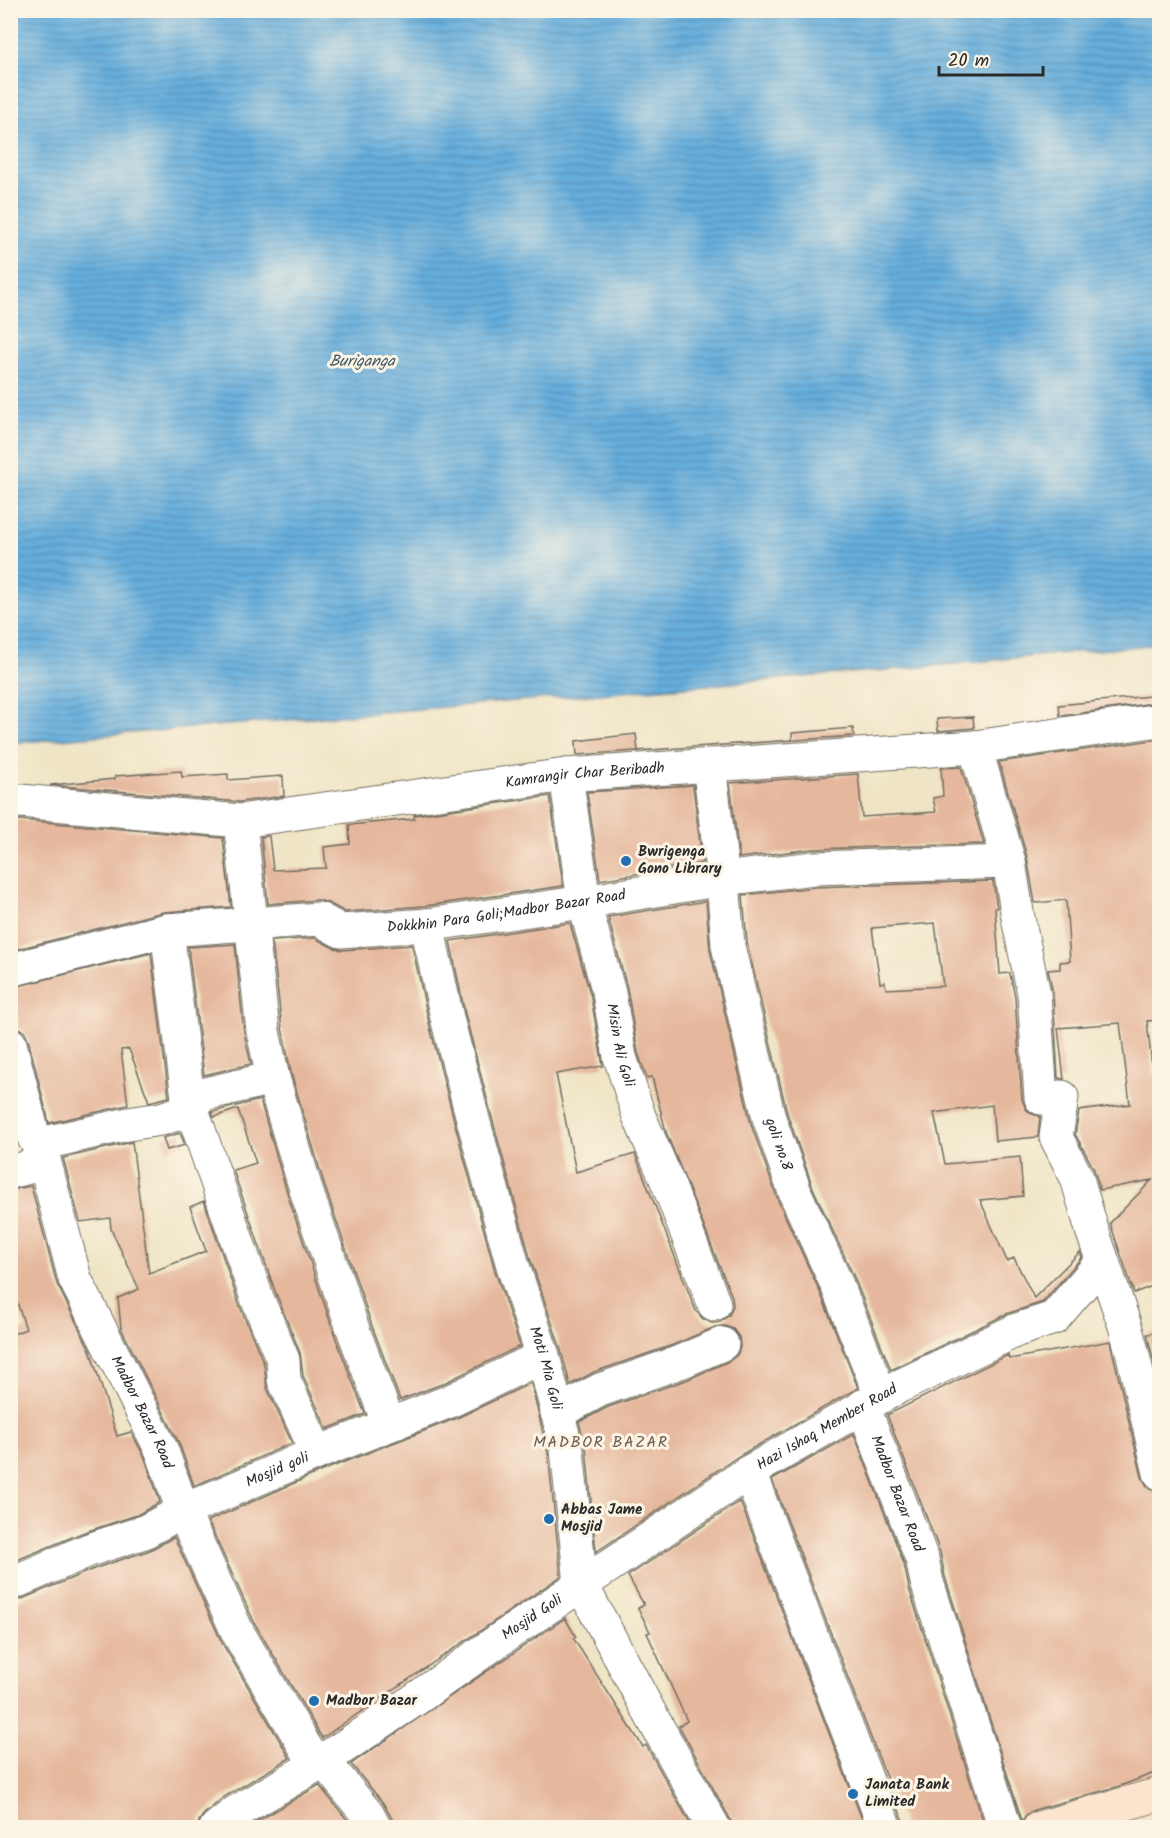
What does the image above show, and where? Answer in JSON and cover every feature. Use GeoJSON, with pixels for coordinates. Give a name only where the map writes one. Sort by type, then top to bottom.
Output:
{"type":"FeatureCollection","features":[{"type":"Feature","properties":{"kind":"street","name":"Kamrangir Char Beribadh"},"geometry":{"type":"LineString","coordinates":[[10,800],[240,821],[566,775],[975,747],[1160,720]]}},
{"type":"Feature","properties":{"kind":"street"},"geometry":{"type":"LineString","coordinates":[[975,747],[1009,862],[1034,994],[1041,1098],[1062,1097],[1056,1137],[1077,1178],[1102,1262],[1146,1348],[1160,1473]]}},
{"type":"Feature","properties":{"kind":"street","name":"goli no.8"},"geometry":{"type":"LineString","coordinates":[[709,765],[723,879],[728,946],[769,1118],[796,1195],[837,1285],[872,1401]]}},
{"type":"Feature","properties":{"kind":"street","name":"Misin Ali Goli"},"geometry":{"type":"LineString","coordinates":[[566,775],[584,902],[609,993],[620,1057],[639,1116],[667,1181],[714,1304]]}},
{"type":"Feature","properties":{"kind":"street"},"geometry":{"type":"LineString","coordinates":[[240,821],[263,1031],[273,1077],[307,1193],[354,1332],[389,1425]]}},
{"type":"Feature","properties":{"kind":"street","name":"Dokkhin Para Goli;Madbor Bazar Road"},"geometry":{"type":"LineString","coordinates":[[10,970],[166,930],[319,919],[341,931],[427,925],[723,879],[814,868],[1009,862]]}},
{"type":"Feature","properties":{"kind":"street","name":"Moti Mia Goli"},"geometry":{"type":"LineString","coordinates":[[427,925],[447,1018],[474,1123],[513,1266],[543,1356],[567,1450],[582,1584],[652,1717],[714,1827]]}},
{"type":"Feature","properties":{"kind":"street"},"geometry":{"type":"LineString","coordinates":[[166,930],[190,1103],[257,1298],[283,1360],[284,1380],[317,1453]]}},
{"type":"Feature","properties":{"kind":"street","name":"Madbor Bazar Road"},"geometry":{"type":"LineString","coordinates":[[10,1044],[34,1138],[40,1144],[75,1279],[162,1451],[183,1511],[238,1633],[319,1763],[368,1815],[375,1827]]}},
{"type":"Feature","properties":{"kind":"street"},"geometry":{"type":"LineString","coordinates":[[10,1172],[37,1165],[40,1144],[161,1119],[190,1103],[273,1077]]}},
{"type":"Feature","properties":{"kind":"street","name":"Hazi Ishaq Member Road"},"geometry":{"type":"LineString","coordinates":[[882,1826],[749,1472],[872,1401],[1017,1330],[1054,1318],[1102,1262]]}},
{"type":"Feature","properties":{"kind":"street"},"geometry":{"type":"LineString","coordinates":[[557,1413],[600,1390],[680,1362],[722,1344]]}},
{"type":"Feature","properties":{"kind":"street","name":"Mosjid goli"},"geometry":{"type":"LineString","coordinates":[[10,1584],[89,1550],[144,1532],[183,1511],[317,1453],[450,1401],[543,1356]]}},
{"type":"Feature","properties":{"kind":"street","name":"Madbor Bazar Road"},"geometry":{"type":"LineString","coordinates":[[872,1401],[899,1503],[915,1538],[1005,1827]]}},
{"type":"Feature","properties":{"kind":"street","name":"Mosjid Goli"},"geometry":{"type":"LineString","coordinates":[[216,1827],[236,1812],[319,1763],[749,1472]]}},
{"type":"Feature","properties":{"kind":"street"},"geometry":{"type":"LineString","coordinates":[[1039,1827],[1160,1794]]}},
{"type":"Feature","properties":{"kind":"water","name":"Buriganga"},"geometry":{"type":"Polygon","coordinates":[[[11,10],[1159,11],[1159,644],[922,667],[11,743],[11,10]]]}},
{"type":"Feature","properties":{"kind":"building"},"geometry":{"type":"Polygon","coordinates":[[[1160,695],[1160,702],[1060,716],[1059,705],[1160,695]]]}},
{"type":"Feature","properties":{"kind":"building"},"geometry":{"type":"Polygon","coordinates":[[[973,717],[974,728],[938,731],[937,719],[973,717]]]}},
{"type":"Feature","properties":{"kind":"building"},"geometry":{"type":"Polygon","coordinates":[[[853,728],[854,736],[703,746],[792,740],[792,733],[853,728]]]}},
{"type":"Feature","properties":{"kind":"building"},"geometry":{"type":"Polygon","coordinates":[[[636,734],[638,751],[577,755],[576,741],[636,734]]]}},
{"type":"Feature","properties":{"kind":"building"},"geometry":{"type":"Polygon","coordinates":[[[1160,739],[1160,1020],[1147,1021],[1153,1076],[1160,1076],[1160,1283],[1134,1293],[1110,1223],[1152,1180],[1100,1190],[1094,1169],[1075,1134],[1079,1111],[1130,1104],[1120,1023],[1058,1028],[1064,1079],[1058,1078],[1053,993],[1048,970],[1060,969],[1060,962],[1070,961],[1066,900],[1035,903],[1027,857],[999,762],[1160,739]]]}},
{"type":"Feature","properties":{"kind":"building"},"geometry":{"type":"Polygon","coordinates":[[[961,767],[984,844],[813,849],[739,858],[730,783],[858,774],[862,817],[936,812],[933,798],[943,796],[941,768],[961,767]]]}},
{"type":"Feature","properties":{"kind":"building"},"geometry":{"type":"Polygon","coordinates":[[[181,771],[182,777],[228,774],[228,780],[283,776],[284,796],[240,802],[50,785],[115,779],[115,776],[181,771]]]}},
{"type":"Feature","properties":{"kind":"building"},"geometry":{"type":"Polygon","coordinates":[[[693,785],[702,863],[600,880],[587,792],[693,785]]]}},
{"type":"Feature","properties":{"kind":"building"},"geometry":{"type":"Polygon","coordinates":[[[550,796],[563,886],[425,906],[345,912],[318,900],[268,904],[261,837],[269,836],[273,870],[326,868],[324,847],[350,844],[349,825],[414,819],[414,815],[550,796]]]}},
{"type":"Feature","properties":{"kind":"building"},"geometry":{"type":"Polygon","coordinates":[[[10,819],[223,838],[231,907],[163,912],[10,951],[10,819]]]}},
{"type":"Feature","properties":{"kind":"building"},"geometry":{"type":"Polygon","coordinates":[[[993,881],[997,908],[995,908],[1000,974],[1010,973],[1015,997],[1022,1099],[1026,1109],[1040,1116],[1038,1137],[995,1141],[992,1105],[934,1113],[945,1164],[1020,1157],[1023,1196],[980,1200],[1007,1261],[1014,1258],[1034,1298],[1080,1252],[1082,1257],[1043,1302],[1009,1313],[891,1370],[854,1277],[813,1188],[787,1113],[747,943],[743,895],[815,887],[993,881]],[[935,923],[872,928],[880,983],[885,982],[886,989],[943,986],[935,923]]]}},
{"type":"Feature","properties":{"kind":"building"},"geometry":{"type":"Polygon","coordinates":[[[706,901],[710,950],[751,1124],[779,1203],[820,1292],[858,1388],[739,1456],[596,1552],[586,1448],[579,1422],[608,1407],[686,1380],[729,1361],[737,1355],[740,1347],[739,1337],[733,1329],[725,1326],[715,1327],[673,1345],[594,1372],[570,1385],[561,1350],[531,1261],[492,1118],[465,1014],[450,941],[570,923],[591,997],[603,1066],[556,1074],[576,1172],[635,1154],[696,1311],[703,1319],[712,1323],[720,1322],[729,1315],[733,1306],[732,1297],[666,1132],[652,1077],[647,1078],[638,1053],[627,988],[608,917],[706,901]]]}},
{"type":"Feature","properties":{"kind":"building"},"geometry":{"type":"Polygon","coordinates":[[[315,938],[342,950],[412,945],[456,1128],[495,1271],[520,1346],[442,1384],[400,1400],[372,1326],[325,1187],[291,1073],[282,1028],[272,941],[315,938]]]}},
{"type":"Feature","properties":{"kind":"building"},"geometry":{"type":"Polygon","coordinates":[[[235,944],[244,1033],[251,1064],[204,1075],[188,947],[235,944]]]}},
{"type":"Feature","properties":{"kind":"building"},"geometry":{"type":"Polygon","coordinates":[[[151,953],[169,1097],[149,1102],[129,1049],[121,1050],[128,1105],[49,1123],[28,1039],[24,1031],[18,1028],[16,1010],[10,1010],[10,988],[151,953]]]}},
{"type":"Feature","properties":{"kind":"building"},"geometry":{"type":"Polygon","coordinates":[[[260,1100],[289,1199],[336,1339],[365,1414],[327,1429],[303,1376],[300,1353],[275,1291],[233,1170],[256,1163],[238,1109],[214,1117],[212,1112],[260,1100]]]}},
{"type":"Feature","properties":{"kind":"building"},"geometry":{"type":"Polygon","coordinates":[[[180,1133],[185,1145],[167,1150],[163,1138],[180,1133]]]}},
{"type":"Feature","properties":{"kind":"building"},"geometry":{"type":"Polygon","coordinates":[[[132,1142],[149,1273],[206,1251],[190,1207],[204,1201],[239,1304],[264,1364],[267,1388],[292,1443],[194,1486],[179,1443],[121,1328],[118,1298],[139,1289],[111,1229],[110,1218],[80,1222],[63,1158],[132,1142]]]}},
{"type":"Feature","properties":{"kind":"building"},"geometry":{"type":"Polygon","coordinates":[[[31,1186],[57,1284],[90,1350],[117,1436],[131,1432],[145,1458],[160,1502],[137,1515],[82,1533],[10,1563],[10,1335],[26,1329],[10,1281],[10,1190],[31,1186]]]}},
{"type":"Feature","properties":{"kind":"building"},"geometry":{"type":"Polygon","coordinates":[[[1160,1332],[1160,1387],[1147,1334],[1160,1332]]]}},
{"type":"Feature","properties":{"kind":"building"},"geometry":{"type":"Polygon","coordinates":[[[1110,1341],[1142,1477],[1147,1486],[1154,1491],[1160,1491],[1160,1771],[1120,1786],[1034,1810],[1022,1821],[945,1577],[940,1552],[887,1415],[1008,1355],[1009,1359],[1110,1341]]]}},
{"type":"Feature","properties":{"kind":"building"},"geometry":{"type":"Polygon","coordinates":[[[531,1383],[548,1453],[561,1576],[322,1738],[255,1624],[208,1521],[324,1470],[457,1418],[531,1383]]]}},
{"type":"Feature","properties":{"kind":"building"},"geometry":{"type":"Polygon","coordinates":[[[854,1434],[904,1564],[909,1588],[985,1827],[903,1827],[903,1821],[772,1480],[854,1434]]]}},
{"type":"Feature","properties":{"kind":"building"},"geometry":{"type":"Polygon","coordinates":[[[740,1501],[865,1827],[733,1827],[679,1726],[687,1721],[647,1633],[650,1632],[638,1608],[644,1605],[628,1576],[740,1501]]]}},
{"type":"Feature","properties":{"kind":"building"},"geometry":{"type":"Polygon","coordinates":[[[174,1537],[222,1643],[290,1758],[224,1797],[204,1814],[198,1827],[17,1827],[10,1815],[10,1602],[96,1568],[150,1550],[174,1537]]]}},
{"type":"Feature","properties":{"kind":"building"},"geometry":{"type":"Polygon","coordinates":[[[565,1618],[576,1637],[573,1638],[643,1747],[646,1745],[692,1827],[394,1827],[383,1803],[351,1764],[565,1618]]]}},
{"type":"Feature","properties":{"kind":"building"},"geometry":{"type":"Polygon","coordinates":[[[319,1785],[353,1827],[247,1827],[319,1785]]]}},
{"type":"Feature","properties":{"kind":"place","name":"Bwrigenga Gono Library"},"geometry":{"type":"Point","coordinates":[626,861]}},
{"type":"Feature","properties":{"kind":"place","name":"Abbas Jame Mosjid"},"geometry":{"type":"Point","coordinates":[549,1519]}},
{"type":"Feature","properties":{"kind":"place","name":"Madbor Bazar"},"geometry":{"type":"Point","coordinates":[314,1701]}},
{"type":"Feature","properties":{"kind":"place","name":"Janata Bank Limited"},"geometry":{"type":"Point","coordinates":[853,1794]}},
{"type":"Feature","properties":{"kind":"district","name":"MADBOR BAZAR"},"geometry":{"type":"Point","coordinates":[601,1442]}}]}
